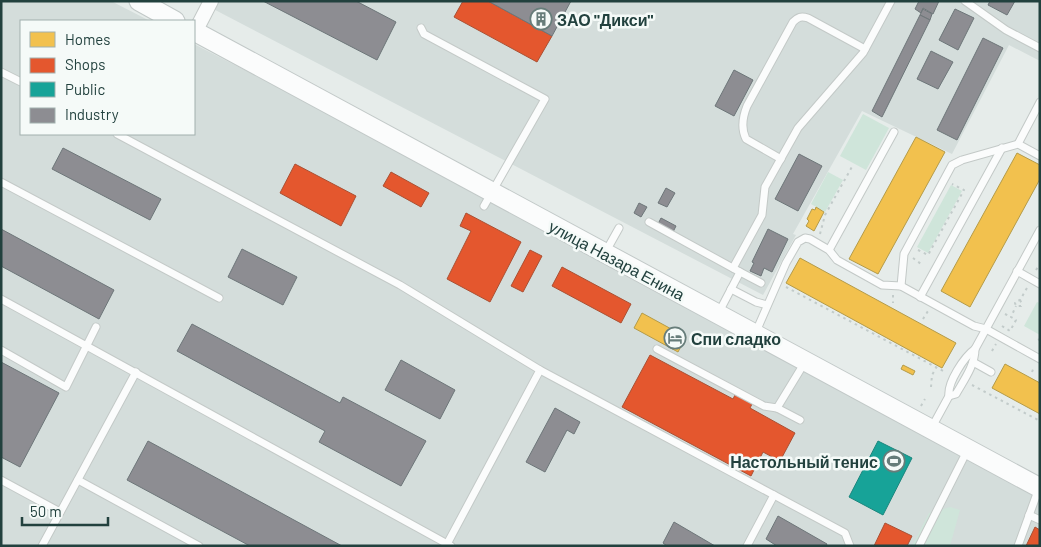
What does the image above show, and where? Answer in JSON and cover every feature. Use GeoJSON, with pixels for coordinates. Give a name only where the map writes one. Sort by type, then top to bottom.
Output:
{"type":"FeatureCollection","features":[{"type":"Feature","properties":{"kind":"main road"},"geometry":{"type":"LineString","coordinates":[[138,1],[174,20]]}},
{"type":"Feature","properties":{"kind":"main road","name":"улица Назара Енина"},"geometry":{"type":"LineString","coordinates":[[195,33],[488,199],[605,254],[1039,488]]}},
{"type":"Feature","properties":{"kind":"street"},"geometry":{"type":"LineString","coordinates":[[195,30],[211,1]]}},
{"type":"Feature","properties":{"kind":"lane"},"geometry":{"type":"LineString","coordinates":[[733,268],[762,215],[765,187],[798,128],[865,49],[891,1]]}},
{"type":"Feature","properties":{"kind":"lane"},"geometry":{"type":"LineString","coordinates":[[965,1],[1006,30],[1040,48]]}},
{"type":"Feature","properties":{"kind":"lane"},"geometry":{"type":"LineString","coordinates":[[781,159],[746,139],[743,131],[744,118],[747,106],[793,22],[797,18],[808,18],[865,49]]}},
{"type":"Feature","properties":{"kind":"lane"},"geometry":{"type":"LineString","coordinates":[[422,28],[424,34],[544,99],[488,199]]}},
{"type":"Feature","properties":{"kind":"lane"},"geometry":{"type":"LineString","coordinates":[[1,72],[20,82]]}},
{"type":"Feature","properties":{"kind":"lane"},"geometry":{"type":"LineString","coordinates":[[1018,144],[1040,102]]}},
{"type":"Feature","properties":{"kind":"lane"},"geometry":{"type":"LineString","coordinates":[[830,250],[894,132]]}},
{"type":"Feature","properties":{"kind":"lane"},"geometry":{"type":"LineString","coordinates":[[119,135],[400,285],[540,370],[845,533],[850,546]]}},
{"type":"Feature","properties":{"kind":"lane"},"geometry":{"type":"LineString","coordinates":[[901,286],[904,254],[952,165],[962,160],[1018,144],[1040,156]]}},
{"type":"Feature","properties":{"kind":"lane"},"geometry":{"type":"LineString","coordinates":[[920,297],[1002,148]]}},
{"type":"Feature","properties":{"kind":"lane"},"geometry":{"type":"LineString","coordinates":[[1,182],[219,298]]}},
{"type":"Feature","properties":{"kind":"lane"},"geometry":{"type":"LineString","coordinates":[[649,222],[760,283]]}},
{"type":"Feature","properties":{"kind":"lane"},"geometry":{"type":"LineString","coordinates":[[605,254],[619,228]]}},
{"type":"Feature","properties":{"kind":"lane"},"geometry":{"type":"LineString","coordinates":[[931,429],[949,396],[948,389],[966,355],[974,349],[986,330],[1040,230]]}},
{"type":"Feature","properties":{"kind":"lane"},"geometry":{"type":"LineString","coordinates":[[754,334],[794,249],[801,239],[810,239],[830,250],[837,260],[882,285],[901,286],[974,326],[986,330],[1038,361]]}},
{"type":"Feature","properties":{"kind":"lane"},"geometry":{"type":"LineString","coordinates":[[717,314],[740,272]]}},
{"type":"Feature","properties":{"kind":"lane"},"geometry":{"type":"LineString","coordinates":[[1017,272],[1040,284]]}},
{"type":"Feature","properties":{"kind":"lane"},"geometry":{"type":"LineString","coordinates":[[731,289],[756,302],[767,305]]}},
{"type":"Feature","properties":{"kind":"lane"},"geometry":{"type":"LineString","coordinates":[[1,299],[448,545],[540,370]]}},
{"type":"Feature","properties":{"kind":"lane"},"geometry":{"type":"LineString","coordinates":[[1,350],[66,387],[96,327]]}},
{"type":"Feature","properties":{"kind":"lane"},"geometry":{"type":"LineString","coordinates":[[657,349],[764,406],[777,408],[800,420]]}},
{"type":"Feature","properties":{"kind":"lane"},"geometry":{"type":"LineString","coordinates":[[949,396],[956,394],[973,362],[974,349]]}},
{"type":"Feature","properties":{"kind":"lane"},"geometry":{"type":"LineString","coordinates":[[777,408],[805,362]]}},
{"type":"Feature","properties":{"kind":"lane"},"geometry":{"type":"LineString","coordinates":[[973,362],[991,372]]}},
{"type":"Feature","properties":{"kind":"lane"},"geometry":{"type":"LineString","coordinates":[[42,546],[136,372]]}},
{"type":"Feature","properties":{"kind":"lane"},"geometry":{"type":"LineString","coordinates":[[919,546],[968,449]]}},
{"type":"Feature","properties":{"kind":"lane"},"geometry":{"type":"LineString","coordinates":[[1,480],[60,512]]}},
{"type":"Feature","properties":{"kind":"lane"},"geometry":{"type":"LineString","coordinates":[[78,480],[199,546]]}},
{"type":"Feature","properties":{"kind":"lane"},"geometry":{"type":"LineString","coordinates":[[1018,546],[1039,488]]}},
{"type":"Feature","properties":{"kind":"lane"},"geometry":{"type":"LineString","coordinates":[[747,546],[774,496]]}},
{"type":"Feature","properties":{"kind":"lane"},"geometry":{"type":"LineString","coordinates":[[1029,515],[1040,520]]}},
{"type":"Feature","properties":{"kind":"path"},"geometry":{"type":"LineString","coordinates":[[820,236],[825,215],[853,165]]}},
{"type":"Feature","properties":{"kind":"path"},"geometry":{"type":"LineString","coordinates":[[921,264],[912,259],[918,250],[928,255],[964,190],[950,183],[948,188]]}},
{"type":"Feature","properties":{"kind":"path"},"geometry":{"type":"LineString","coordinates":[[1035,273],[1040,264]]}},
{"type":"Feature","properties":{"kind":"path"},"geometry":{"type":"LineString","coordinates":[[778,282],[936,368],[952,374]]}},
{"type":"Feature","properties":{"kind":"path"},"geometry":{"type":"LineString","coordinates":[[1011,317],[1016,301],[1020,300],[1029,284]]}},
{"type":"Feature","properties":{"kind":"path"},"geometry":{"type":"LineString","coordinates":[[893,294],[893,303]]}},
{"type":"Feature","properties":{"kind":"path"},"geometry":{"type":"LineString","coordinates":[[1016,306],[1022,304],[1020,300]]}},
{"type":"Feature","properties":{"kind":"path"},"geometry":{"type":"LineString","coordinates":[[923,319],[928,310]]}},
{"type":"Feature","properties":{"kind":"path"},"geometry":{"type":"LineString","coordinates":[[999,325],[1010,331],[1016,320],[1005,314],[1002,320]]}},
{"type":"Feature","properties":{"kind":"path"},"geometry":{"type":"LineString","coordinates":[[992,351],[997,342]]}},
{"type":"Feature","properties":{"kind":"path"},"geometry":{"type":"LineString","coordinates":[[1032,372],[1038,361]]}},
{"type":"Feature","properties":{"kind":"path"},"geometry":{"type":"LineString","coordinates":[[931,387],[932,375],[936,368]]}},
{"type":"Feature","properties":{"kind":"path"},"geometry":{"type":"LineString","coordinates":[[968,382],[1040,422]]}},
{"type":"Feature","properties":{"kind":"path"},"geometry":{"type":"LineString","coordinates":[[921,406],[925,399]]}},
{"type":"Feature","properties":{"kind":"shaded area"},"geometry":{"type":"Polygon","coordinates":[[[1,1],[111,1],[148,20],[20,20],[20,135],[195,135],[195,45],[310,104],[1040,497],[1040,546],[1,546],[1,1]]]}},
{"type":"Feature","properties":{"kind":"shaded area"},"geometry":{"type":"Polygon","coordinates":[[[198,1],[1040,1],[1040,61],[1009,45],[952,154],[862,111],[793,234],[796,235],[763,295],[198,1]]]}},
{"type":"Feature","properties":{"kind":"green space"},"geometry":{"type":"Polygon","coordinates":[[[863,114],[889,128],[866,170],[840,156],[863,114]]]}},
{"type":"Feature","properties":{"kind":"green space"},"geometry":{"type":"Polygon","coordinates":[[[828,172],[843,180],[825,212],[811,204],[828,172]]]}},
{"type":"Feature","properties":{"kind":"green space"},"geometry":{"type":"Polygon","coordinates":[[[951,185],[962,191],[928,253],[917,247],[951,185]]]}},
{"type":"Feature","properties":{"kind":"green space"},"geometry":{"type":"Polygon","coordinates":[[[1037,302],[1040,303],[1040,335],[1024,326],[1037,302]]]}},
{"type":"Feature","properties":{"kind":"green space"},"geometry":{"type":"Polygon","coordinates":[[[950,507],[960,510],[950,546],[912,546],[929,513],[950,507]]]}},
{"type":"Feature","properties":{"kind":"building: Homes"},"geometry":{"type":"Polygon","coordinates":[[[916,137],[945,152],[878,274],[849,259],[916,137]]]}},
{"type":"Feature","properties":{"kind":"building: Homes"},"geometry":{"type":"Polygon","coordinates":[[[1017,153],[1040,165],[1040,179],[970,307],[941,291],[1017,153]]]}},
{"type":"Feature","properties":{"kind":"building: Homes"},"geometry":{"type":"Polygon","coordinates":[[[816,207],[824,212],[814,231],[806,226],[812,209],[815,210],[816,207]]]}},
{"type":"Feature","properties":{"kind":"building: Homes"},"geometry":{"type":"Polygon","coordinates":[[[800,258],[956,343],[942,368],[786,283],[800,258]]]}},
{"type":"Feature","properties":{"kind":"building: Homes"},"geometry":{"type":"Polygon","coordinates":[[[642,313],[686,337],[678,352],[634,328],[642,313]]]}},
{"type":"Feature","properties":{"kind":"building: Homes"},"geometry":{"type":"Polygon","coordinates":[[[1005,364],[1040,383],[1040,414],[992,388],[1005,364]]]}},
{"type":"Feature","properties":{"kind":"building: Homes"},"geometry":{"type":"Polygon","coordinates":[[[903,365],[915,371],[913,375],[901,369],[903,365]]]}},
{"type":"Feature","properties":{"kind":"building: Shops"},"geometry":{"type":"Polygon","coordinates":[[[463,1],[488,1],[552,36],[537,62],[454,17],[463,1]]]}},
{"type":"Feature","properties":{"kind":"building: Shops"},"geometry":{"type":"Polygon","coordinates":[[[295,164],[356,196],[341,226],[280,193],[295,164]]]}},
{"type":"Feature","properties":{"kind":"building: Shops"},"geometry":{"type":"Polygon","coordinates":[[[391,172],[429,193],[421,207],[383,186],[391,172]]]}},
{"type":"Feature","properties":{"kind":"building: Shops"},"geometry":{"type":"Polygon","coordinates":[[[466,213],[521,242],[490,302],[447,279],[471,231],[460,226],[466,213]]]}},
{"type":"Feature","properties":{"kind":"building: Shops"},"geometry":{"type":"Polygon","coordinates":[[[530,250],[542,256],[523,292],[511,286],[530,250]]]}},
{"type":"Feature","properties":{"kind":"building: Shops"},"geometry":{"type":"Polygon","coordinates":[[[562,267],[631,304],[621,323],[552,286],[562,267]]]}},
{"type":"Feature","properties":{"kind":"building: Shops"},"geometry":{"type":"Polygon","coordinates":[[[650,355],[733,399],[735,395],[752,404],[750,408],[795,433],[780,461],[763,452],[751,476],[622,407],[650,355]]]}},
{"type":"Feature","properties":{"kind":"building: Shops"},"geometry":{"type":"Polygon","coordinates":[[[885,523],[912,536],[907,546],[874,546],[885,523]]]}},
{"type":"Feature","properties":{"kind":"building: Shops"},"geometry":{"type":"Polygon","coordinates":[[[1035,527],[1040,530],[1040,546],[1026,546],[1035,527]]]}},
{"type":"Feature","properties":{"kind":"building: Public"},"geometry":{"type":"Polygon","coordinates":[[[878,441],[912,458],[883,515],[849,497],[878,441]]]}},
{"type":"Feature","properties":{"kind":"building: Industry"},"geometry":{"type":"Polygon","coordinates":[[[263,1],[356,1],[396,22],[377,60],[263,1]]]}},
{"type":"Feature","properties":{"kind":"building: Industry","name":"ЗАО \"Дикси\""},"geometry":{"type":"Polygon","coordinates":[[[488,1],[571,1],[552,36],[488,1]]]}},
{"type":"Feature","properties":{"kind":"building: Industry"},"geometry":{"type":"Polygon","coordinates":[[[919,1],[939,1],[933,14],[923,8],[921,13],[915,9],[919,1]]]}},
{"type":"Feature","properties":{"kind":"building: Industry"},"geometry":{"type":"Polygon","coordinates":[[[990,1],[1015,1],[1007,15],[988,5],[990,1]]]}},
{"type":"Feature","properties":{"kind":"building: Industry"},"geometry":{"type":"Polygon","coordinates":[[[923,9],[932,14],[930,20],[920,15],[923,9]]]}},
{"type":"Feature","properties":{"kind":"building: Industry"},"geometry":{"type":"Polygon","coordinates":[[[955,9],[974,18],[958,50],[939,40],[955,9]]]}},
{"type":"Feature","properties":{"kind":"building: Industry"},"geometry":{"type":"Polygon","coordinates":[[[920,15],[930,20],[882,117],[872,111],[920,15]]]}},
{"type":"Feature","properties":{"kind":"building: Industry"},"geometry":{"type":"Polygon","coordinates":[[[983,38],[1003,48],[957,140],[937,130],[983,38]]]}},
{"type":"Feature","properties":{"kind":"building: Industry"},"geometry":{"type":"Polygon","coordinates":[[[931,51],[953,62],[938,89],[917,79],[931,51]]]}},
{"type":"Feature","properties":{"kind":"building: Industry"},"geometry":{"type":"Polygon","coordinates":[[[734,70],[753,80],[734,116],[715,106],[734,70]]]}},
{"type":"Feature","properties":{"kind":"building: Industry"},"geometry":{"type":"Polygon","coordinates":[[[63,148],[161,199],[150,220],[52,169],[63,148]]]}},
{"type":"Feature","properties":{"kind":"building: Industry"},"geometry":{"type":"Polygon","coordinates":[[[799,154],[822,166],[798,211],[775,199],[799,154]]]}},
{"type":"Feature","properties":{"kind":"building: Industry"},"geometry":{"type":"Polygon","coordinates":[[[666,188],[675,193],[667,207],[658,203],[666,188]]]}},
{"type":"Feature","properties":{"kind":"building: Industry"},"geometry":{"type":"Polygon","coordinates":[[[639,203],[647,207],[641,217],[634,213],[639,203]]]}},
{"type":"Feature","properties":{"kind":"building: Industry"},"geometry":{"type":"Polygon","coordinates":[[[661,218],[676,226],[672,234],[657,226],[661,218]]]}},
{"type":"Feature","properties":{"kind":"building: Industry"},"geometry":{"type":"Polygon","coordinates":[[[1,229],[114,290],[99,319],[1,266],[1,229]]]}},
{"type":"Feature","properties":{"kind":"building: Industry"},"geometry":{"type":"Polygon","coordinates":[[[768,229],[788,239],[772,272],[764,268],[761,276],[750,271],[754,263],[752,262],[768,229]]]}},
{"type":"Feature","properties":{"kind":"building: Industry"},"geometry":{"type":"Polygon","coordinates":[[[242,249],[297,277],[283,305],[228,277],[242,249]]]}},
{"type":"Feature","properties":{"kind":"building: Industry"},"geometry":{"type":"Polygon","coordinates":[[[192,324],[340,403],[343,397],[426,441],[401,486],[319,442],[325,431],[177,351],[192,324]]]}},
{"type":"Feature","properties":{"kind":"building: Industry"},"geometry":{"type":"Polygon","coordinates":[[[401,360],[455,390],[440,419],[385,390],[401,360]]]}},
{"type":"Feature","properties":{"kind":"building: Industry"},"geometry":{"type":"Polygon","coordinates":[[[1,362],[59,393],[20,467],[1,457],[1,362]]]}},
{"type":"Feature","properties":{"kind":"building: Industry"},"geometry":{"type":"Polygon","coordinates":[[[555,408],[580,422],[574,434],[567,430],[545,472],[526,462],[555,408]]]}},
{"type":"Feature","properties":{"kind":"building: Industry"},"geometry":{"type":"Polygon","coordinates":[[[148,441],[342,546],[250,546],[127,480],[148,441]]]}},
{"type":"Feature","properties":{"kind":"building: Industry"},"geometry":{"type":"Polygon","coordinates":[[[778,516],[827,544],[826,546],[777,546],[766,539],[778,516]]]}},
{"type":"Feature","properties":{"kind":"building: Industry"},"geometry":{"type":"Polygon","coordinates":[[[674,522],[715,546],[667,546],[663,543],[674,522]]]}},
{"type":"Feature","properties":{"kind":"place","name":"ЗАО \"Дикси\""},"geometry":{"type":"Point","coordinates":[541,19]}},
{"type":"Feature","properties":{"kind":"place","name":"Спи сладко"},"geometry":{"type":"Point","coordinates":[675,338]}},
{"type":"Feature","properties":{"kind":"place","name":"Настольный тенис"},"geometry":{"type":"Point","coordinates":[894,461]}}]}
